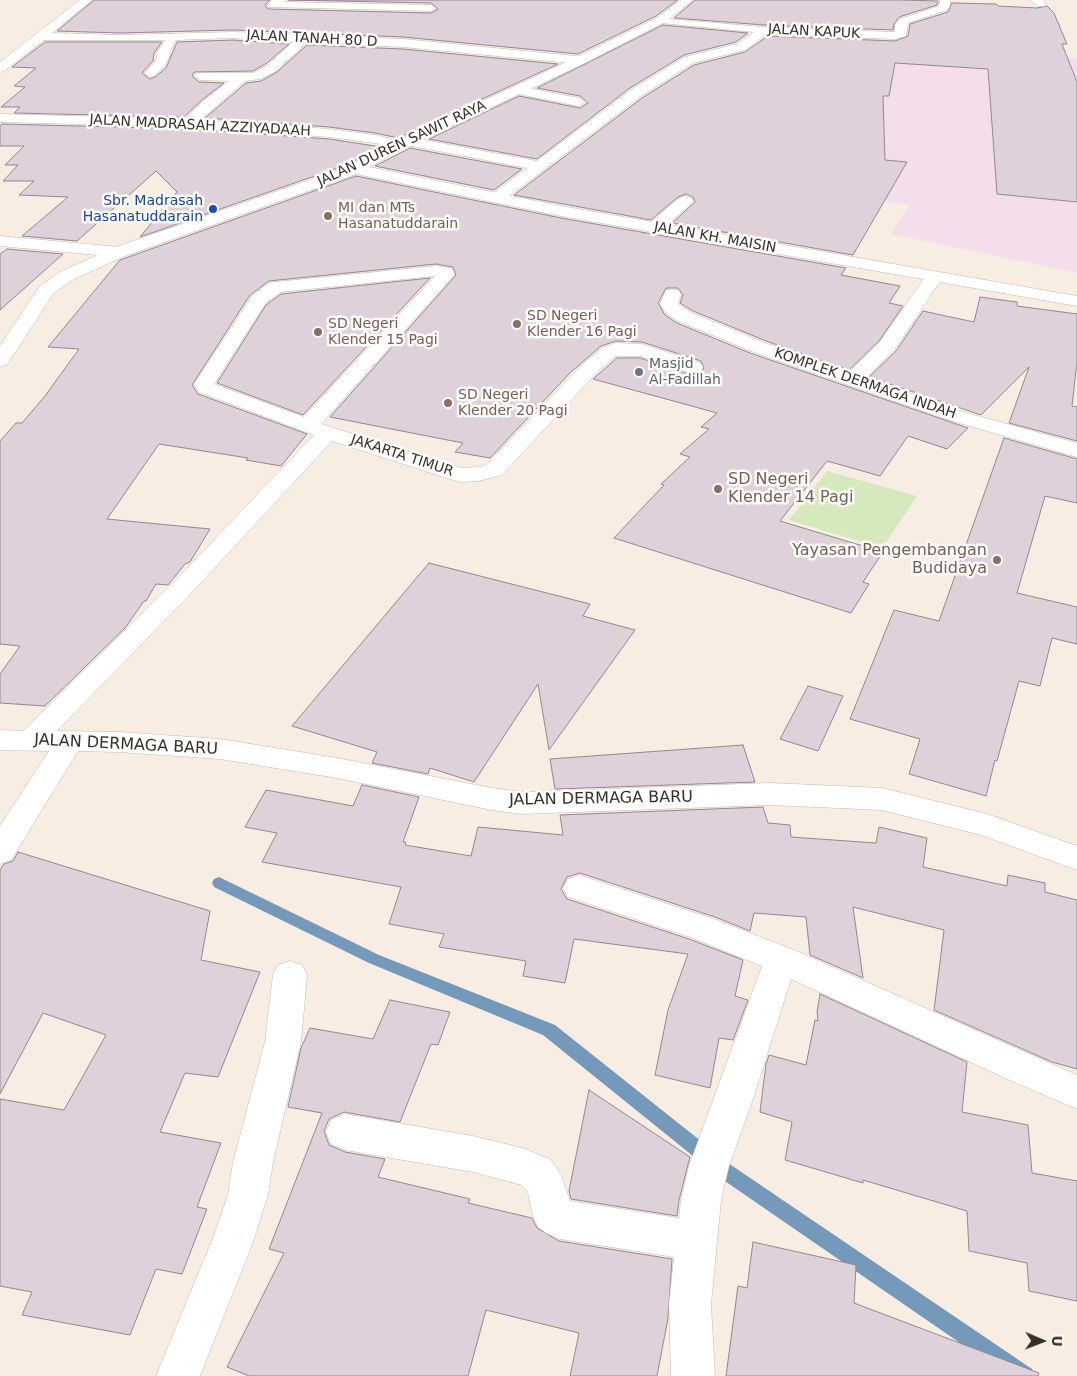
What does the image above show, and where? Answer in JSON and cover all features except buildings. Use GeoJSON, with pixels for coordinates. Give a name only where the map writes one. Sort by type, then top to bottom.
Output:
{"type":"FeatureCollection","features":[{"type":"Feature","properties":{"kind":"street"},"geometry":{"type":"LineString","coordinates":[[0,68],[87,0]]}},
{"type":"Feature","properties":{"kind":"street"},"geometry":{"type":"LineString","coordinates":[[281,0],[272,5],[301,7],[434,4]]}},
{"type":"Feature","properties":{"kind":"street","name":"JALAN DUREN SAWIT RAYA"},"geometry":{"type":"LineString","coordinates":[[0,361],[5,344],[46,290],[66,276],[119,252],[355,169],[404,143],[581,60],[661,20],[688,0]]}},
{"type":"Feature","properties":{"kind":"street"},"geometry":{"type":"LineString","coordinates":[[403,43],[434,4]]}},
{"type":"Feature","properties":{"kind":"street"},"geometry":{"type":"LineString","coordinates":[[909,6],[944,4]]}},
{"type":"Feature","properties":{"kind":"street","name":"JALAN KAPUK"},"geometry":{"type":"LineString","coordinates":[[661,20],[764,30],[901,36],[901,25],[904,21],[944,4]]}},
{"type":"Feature","properties":{"kind":"street"},"geometry":{"type":"LineString","coordinates":[[497,198],[636,93],[689,60],[741,47],[764,30]]}},
{"type":"Feature","properties":{"kind":"street","name":"JALAN TANAH 80 D"},"geometry":{"type":"LineString","coordinates":[[42,36],[120,38],[233,35],[302,40],[403,43],[581,60]]}},
{"type":"Feature","properties":{"kind":"street"},"geometry":{"type":"LineString","coordinates":[[150,73],[160,64],[164,56],[162,54],[173,36]]}},
{"type":"Feature","properties":{"kind":"street"},"geometry":{"type":"LineString","coordinates":[[200,76],[241,78],[256,76],[272,68],[302,40]]}},
{"type":"Feature","properties":{"kind":"street"},"geometry":{"type":"LineString","coordinates":[[189,123],[208,104],[241,78]]}},
{"type":"Feature","properties":{"kind":"street"},"geometry":{"type":"LineString","coordinates":[[518,90],[579,102]]}},
{"type":"Feature","properties":{"kind":"street","name":"JALAN MADRASAH AZZIYADAAH"},"geometry":{"type":"LineString","coordinates":[[0,118],[189,123],[329,133],[404,143],[540,166]]}},
{"type":"Feature","properties":{"kind":"street","name":"JALAN KH. MAISIN"},"geometry":{"type":"LineString","coordinates":[[355,169],[561,212],[1077,300]]}},
{"type":"Feature","properties":{"kind":"street"},"geometry":{"type":"LineString","coordinates":[[655,227],[684,201]]}},
{"type":"Feature","properties":{"kind":"street"},"geometry":{"type":"LineString","coordinates":[[0,241],[119,252]]}},
{"type":"Feature","properties":{"kind":"street","name":"JAKARTA TIMUR"},"geometry":{"type":"LineString","coordinates":[[307,426],[430,294],[445,272],[436,271],[275,287],[258,300],[204,384],[206,388],[307,426],[462,475],[494,470],[596,362],[609,352],[616,349],[642,350],[693,367]]}},
{"type":"Feature","properties":{"kind":"street"},"geometry":{"type":"LineString","coordinates":[[853,379],[887,346],[934,277]]}},
{"type":"Feature","properties":{"kind":"street","name":"KOMPLEK DERMAGA INDAH"},"geometry":{"type":"LineString","coordinates":[[672,294],[669,304],[673,310],[685,318],[758,347],[956,416],[1077,450]]}},
{"type":"Feature","properties":{"kind":"street"},"geometry":{"type":"LineString","coordinates":[[30,740],[186,584],[328,433]]}},
{"type":"Feature","properties":{"kind":"street","name":"JALAN DERMAGA BARU"},"geometry":{"type":"LineString","coordinates":[[0,740],[119,742],[220,749],[337,768],[492,799],[522,803],[770,794],[882,799],[987,825],[1077,858]]}},
{"type":"Feature","properties":{"kind":"street"},"geometry":{"type":"LineString","coordinates":[[0,852],[70,741]]}},
{"type":"Feature","properties":{"kind":"street"},"geometry":{"type":"LineString","coordinates":[[579,888],[702,928],[782,960],[1018,1068],[1077,1092]]}},
{"type":"Feature","properties":{"kind":"street"},"geometry":{"type":"LineString","coordinates":[[693,1376],[690,1304],[701,1200],[709,1166],[735,1096],[774,974],[782,960]]}},
{"type":"Feature","properties":{"kind":"street"},"geometry":{"type":"LineString","coordinates":[[178,1376],[211,1290],[232,1242],[248,1195],[253,1162],[283,1042],[290,975]]}},
{"type":"Feature","properties":{"kind":"street"},"geometry":{"type":"LineString","coordinates":[[346,1132],[473,1154],[522,1166],[536,1172],[542,1179],[547,1188],[552,1213],[560,1219],[696,1241]]}},
{"type":"Feature","properties":{"kind":"shaded area"},"geometry":{"type":"Polygon","coordinates":[[[810,36],[1024,46],[1043,57],[1077,58],[1077,273],[891,234],[909,205],[765,179],[796,60],[810,36]]]}},
{"type":"Feature","properties":{"kind":"green space"},"geometry":{"type":"Polygon","coordinates":[[[827,471],[917,496],[882,548],[789,520],[827,471]]]}},
{"type":"Feature","properties":{"kind":"waterway"},"geometry":{"type":"LineString","coordinates":[[219,883],[374,959],[549,1030],[725,1171],[1025,1376]]}},
{"type":"Feature","properties":{"kind":"place","name":"Sbr. Madrasah Hasanatuddarain"},"geometry":{"type":"Point","coordinates":[213,209]}},
{"type":"Feature","properties":{"kind":"place","name":"MI dan MTs Hasanatuddarain"},"geometry":{"type":"Point","coordinates":[328,216]}},
{"type":"Feature","properties":{"kind":"place","name":"SD Negeri Klender 16 Pagi"},"geometry":{"type":"Point","coordinates":[517,324]}},
{"type":"Feature","properties":{"kind":"place","name":"SD Negeri Klender 15 Pagi"},"geometry":{"type":"Point","coordinates":[318,332]}},
{"type":"Feature","properties":{"kind":"place","name":"Masjid Al-Fadillah"},"geometry":{"type":"Point","coordinates":[639,372]}},
{"type":"Feature","properties":{"kind":"place","name":"SD Negeri Klender 20 Pagi"},"geometry":{"type":"Point","coordinates":[448,403]}},
{"type":"Feature","properties":{"kind":"place","name":"SD Negeri Klender 14 Pagi"},"geometry":{"type":"Point","coordinates":[718,489]}},
{"type":"Feature","properties":{"kind":"place","name":"Yayasan Pengembangan Budidaya"},"geometry":{"type":"Point","coordinates":[997,560]}}]}
